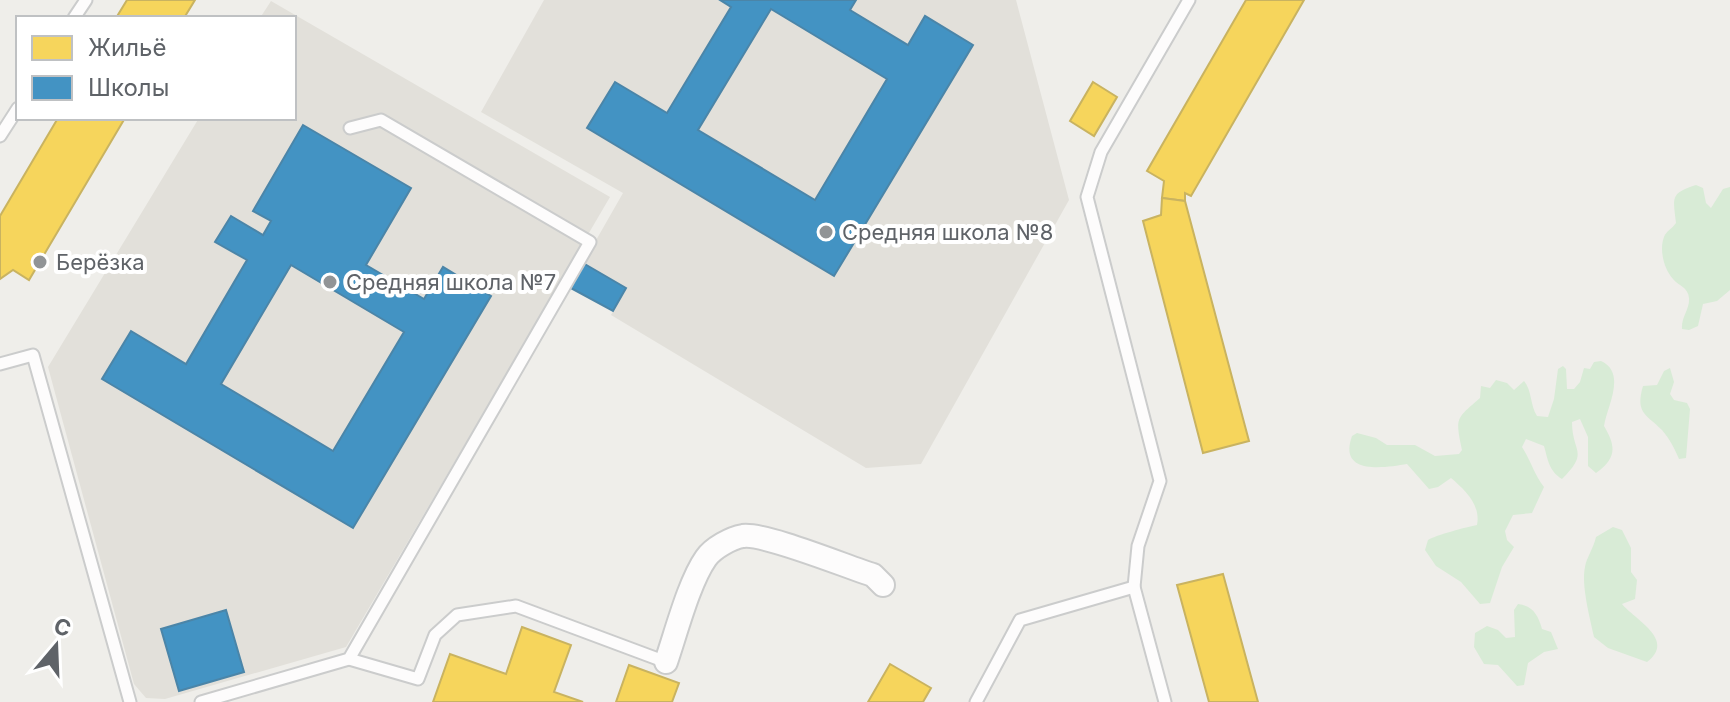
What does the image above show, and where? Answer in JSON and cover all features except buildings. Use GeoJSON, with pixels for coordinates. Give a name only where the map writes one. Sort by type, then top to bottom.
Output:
{"type":"FeatureCollection","features":[{"type":"Feature","properties":{"kind":"street"},"geometry":{"type":"LineString","coordinates":[[666,662],[698,572],[707,556],[743,536],[766,539],[873,575],[883,585]]}},
{"type":"Feature","properties":{"kind":"lane"},"geometry":{"type":"LineString","coordinates":[[1165,702],[1134,587],[1138,546],[1160,481],[1087,197],[1101,152],[1189,0]]}},
{"type":"Feature","properties":{"kind":"lane"},"geometry":{"type":"LineString","coordinates":[[0,136],[16,111]]}},
{"type":"Feature","properties":{"kind":"lane"},"geometry":{"type":"LineString","coordinates":[[349,659],[590,242],[381,120],[350,128]]}},
{"type":"Feature","properties":{"kind":"lane"},"geometry":{"type":"LineString","coordinates":[[0,364],[33,355],[130,702]]}},
{"type":"Feature","properties":{"kind":"lane"},"geometry":{"type":"LineString","coordinates":[[976,702],[1020,620],[1134,587]]}},
{"type":"Feature","properties":{"kind":"lane"},"geometry":{"type":"LineString","coordinates":[[201,702],[349,659],[418,679],[435,635],[457,615],[516,606],[666,662]]}},
{"type":"Feature","properties":{"kind":"shaded area","name":"Средняя школа №8"},"geometry":{"type":"Polygon","coordinates":[[[544,0],[1016,0],[1069,200],[921,464],[866,468],[611,315],[626,288],[583,263],[623,193],[481,112],[544,0]]]}},
{"type":"Feature","properties":{"kind":"shaded area","name":"Средняя школа №7"},"geometry":{"type":"Polygon","coordinates":[[[271,1],[610,197],[346,647],[165,699],[146,698],[134,684],[48,367],[198,120],[296,120],[296,16],[261,16],[271,1]]]}},
{"type":"Feature","properties":{"kind":"green space"},"geometry":{"type":"Polygon","coordinates":[[[1696,185],[1703,188],[1706,203],[1711,208],[1723,189],[1730,187],[1730,290],[1717,301],[1703,304],[1698,326],[1689,330],[1682,329],[1688,294],[1667,270],[1662,248],[1665,235],[1676,223],[1674,208],[1677,194],[1696,185]]]}},
{"type":"Feature","properties":{"kind":"green space"},"geometry":{"type":"Polygon","coordinates":[[[1601,361],[1609,366],[1614,382],[1604,426],[1611,440],[1611,457],[1596,473],[1588,466],[1588,437],[1580,419],[1572,422],[1578,452],[1575,463],[1562,479],[1552,469],[1544,446],[1526,439],[1522,447],[1544,487],[1532,513],[1513,515],[1505,531],[1507,540],[1514,547],[1502,567],[1490,603],[1480,604],[1461,582],[1436,566],[1425,550],[1428,540],[1432,538],[1477,525],[1477,511],[1471,498],[1451,478],[1429,489],[1407,464],[1375,467],[1357,463],[1349,449],[1352,436],[1357,433],[1376,438],[1387,445],[1415,445],[1435,456],[1459,454],[1462,450],[1459,420],[1480,398],[1481,386],[1490,388],[1496,380],[1507,383],[1514,390],[1524,381],[1537,416],[1548,417],[1558,369],[1563,366],[1566,369],[1567,389],[1574,389],[1580,382],[1584,368],[1590,369],[1594,362],[1601,361]]]}},
{"type":"Feature","properties":{"kind":"green space"},"geometry":{"type":"Polygon","coordinates":[[[1670,368],[1674,382],[1670,394],[1674,400],[1687,403],[1690,409],[1686,458],[1679,459],[1665,433],[1644,412],[1640,402],[1643,386],[1657,385],[1664,371],[1670,368]]]}},
{"type":"Feature","properties":{"kind":"green space"},"geometry":{"type":"Polygon","coordinates":[[[1613,527],[1622,530],[1631,548],[1631,572],[1637,580],[1635,599],[1622,604],[1655,638],[1655,654],[1647,662],[1608,648],[1594,637],[1585,592],[1585,567],[1596,537],[1613,527]]]}},
{"type":"Feature","properties":{"kind":"green space"},"geometry":{"type":"Polygon","coordinates":[[[1518,604],[1534,612],[1542,629],[1551,632],[1558,649],[1544,652],[1528,663],[1524,685],[1517,686],[1498,665],[1484,664],[1474,647],[1475,633],[1487,626],[1498,630],[1506,638],[1515,637],[1514,610],[1518,604]]]}},
{"type":"Feature","properties":{"kind":"place","name":"Средняя школа №8"},"geometry":{"type":"Point","coordinates":[826,232]}},
{"type":"Feature","properties":{"kind":"place","name":"Берёзка"},"geometry":{"type":"Point","coordinates":[40,262]}},
{"type":"Feature","properties":{"kind":"place","name":"Средняя школа №7"},"geometry":{"type":"Point","coordinates":[330,282]}}]}
